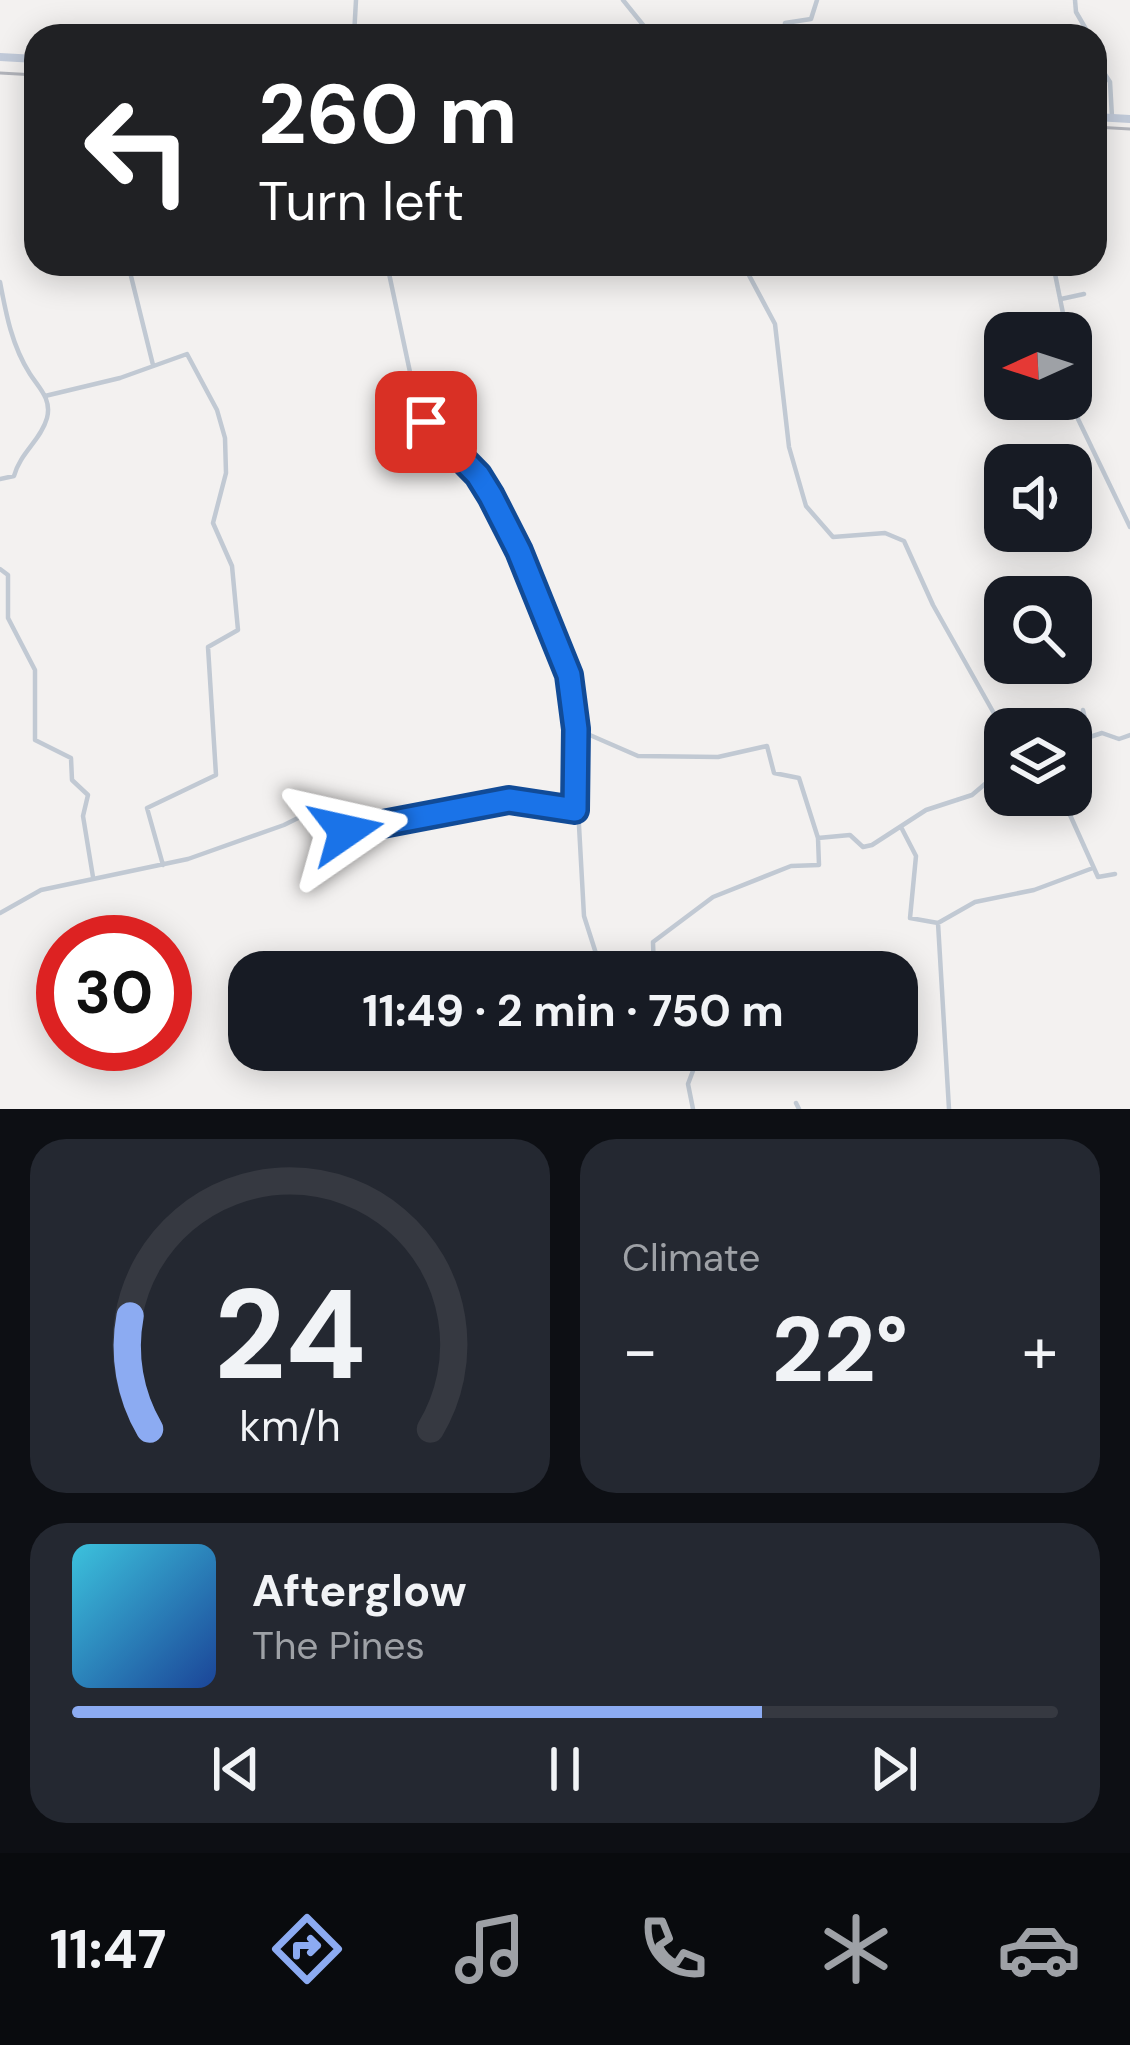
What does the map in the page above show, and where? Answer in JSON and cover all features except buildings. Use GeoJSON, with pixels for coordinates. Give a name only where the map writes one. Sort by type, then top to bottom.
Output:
{"type":"FeatureCollection","features":[{"type":"Feature","properties":{"kind":"street"},"geometry":{"type":"LineString","coordinates":[[623,0],[642,24]]}},
{"type":"Feature","properties":{"kind":"street"},"geometry":{"type":"LineString","coordinates":[[785,24],[811,20],[818,0]]}},
{"type":"Feature","properties":{"kind":"street"},"geometry":{"type":"LineString","coordinates":[[1107,77],[1112,118]]}},
{"type":"Feature","properties":{"kind":"street"},"geometry":{"type":"LineString","coordinates":[[1107,118],[1130,118]]}},
{"type":"Feature","properties":{"kind":"street"},"geometry":{"type":"LineString","coordinates":[[131,276],[153,365]]}},
{"type":"Feature","properties":{"kind":"street"},"geometry":{"type":"LineString","coordinates":[[390,276],[417,405],[426,422],[478,475],[519,551],[571,681],[584,916],[595,951]]}},
{"type":"Feature","properties":{"kind":"street"},"geometry":{"type":"LineString","coordinates":[[750,276],[776,324],[789,447],[808,509],[833,537],[885,533],[904,541],[933,605],[990,708]]}},
{"type":"Feature","properties":{"kind":"street"},"geometry":{"type":"LineString","coordinates":[[1056,276],[1063,312]]}},
{"type":"Feature","properties":{"kind":"street"},"geometry":{"type":"LineString","coordinates":[[0,282],[11,335],[45,396],[47,417],[18,458],[14,476],[0,479]]}},
{"type":"Feature","properties":{"kind":"street"},"geometry":{"type":"LineString","coordinates":[[1061,299],[1084,294]]}},
{"type":"Feature","properties":{"kind":"street"},"geometry":{"type":"LineString","coordinates":[[45,396],[187,353],[217,410],[227,461],[213,523],[232,566],[236,633],[208,647],[216,775],[147,808],[163,865]]}},
{"type":"Feature","properties":{"kind":"street"},"geometry":{"type":"LineString","coordinates":[[1079,420],[1130,527]]}},
{"type":"Feature","properties":{"kind":"street"},"geometry":{"type":"LineString","coordinates":[[0,568],[8,575],[8,618],[35,670],[35,740],[70,758],[72,780],[88,795],[83,816],[93,877]]}},
{"type":"Feature","properties":{"kind":"street"},"geometry":{"type":"LineString","coordinates":[[576,729],[638,756],[718,757],[767,746],[775,775],[800,778],[818,838],[817,867],[791,866],[713,897],[653,942],[653,951]]}},
{"type":"Feature","properties":{"kind":"street"},"geometry":{"type":"LineString","coordinates":[[1092,736],[1130,735]]}},
{"type":"Feature","properties":{"kind":"street"},"geometry":{"type":"LineString","coordinates":[[818,838],[850,835],[868,847],[926,810],[972,795],[984,785]]}},
{"type":"Feature","properties":{"kind":"street"},"geometry":{"type":"LineString","coordinates":[[0,913],[32,893],[163,865],[284,825],[320,807],[346,831],[509,800],[575,810]]}},
{"type":"Feature","properties":{"kind":"street"},"geometry":{"type":"LineString","coordinates":[[1074,816],[1100,879],[1114,874]]}},
{"type":"Feature","properties":{"kind":"street"},"geometry":{"type":"LineString","coordinates":[[901,827],[916,856],[910,918],[938,923],[975,902],[1034,890],[1093,868]]}},
{"type":"Feature","properties":{"kind":"street"},"geometry":{"type":"LineString","coordinates":[[938,923],[949,1109]]}},
{"type":"Feature","properties":{"kind":"street"},"geometry":{"type":"LineString","coordinates":[[693,1071],[688,1084],[693,1109]]}},
{"type":"Feature","properties":{"kind":"railway"},"geometry":{"type":"LineString","coordinates":[[0,73],[24,74]]}},
{"type":"Feature","properties":{"kind":"railway"},"geometry":{"type":"LineString","coordinates":[[1107,128],[1130,129]]}},
{"type":"Feature","properties":{"kind":"route"},"geometry":{"type":"LineString","coordinates":[[346,831],[509,800],[575,810],[576,729],[569,675],[519,551],[491,496],[478,475],[426,422]]}}]}
